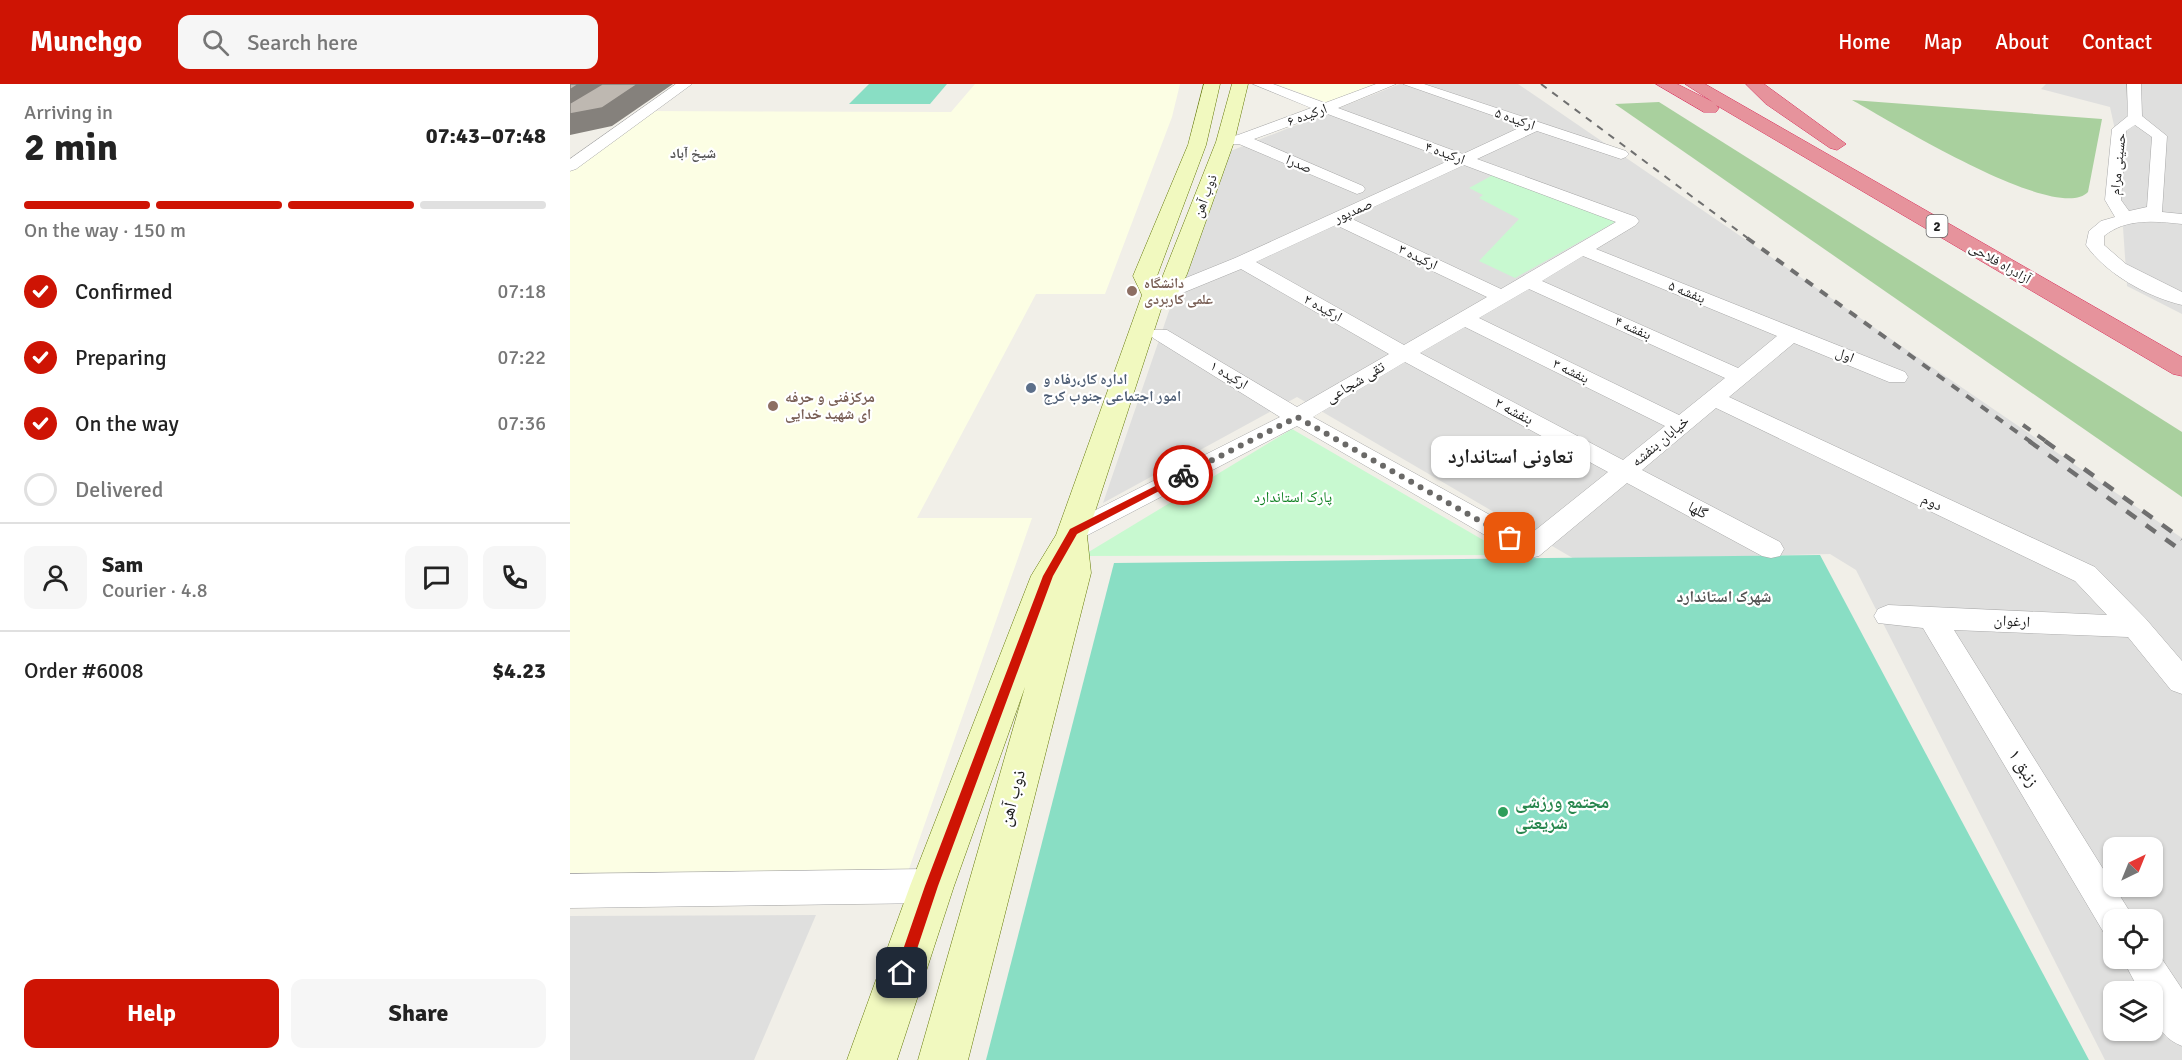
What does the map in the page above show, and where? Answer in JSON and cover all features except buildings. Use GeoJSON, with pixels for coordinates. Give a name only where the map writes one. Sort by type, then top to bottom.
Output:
{"type":"FeatureCollection","features":[{"type":"Feature","properties":{"kind":"highway"},"geometry":{"type":"LineString","coordinates":[[1664,84],[1733,119],[1807,151]]}},
{"type":"Feature","properties":{"kind":"highway","name":"آزادراه فلاحی"},"geometry":{"type":"LineString","coordinates":[[1693,84],[2182,368]]}},
{"type":"Feature","properties":{"kind":"highway","name":"آزادراه فلاحی"},"geometry":{"type":"LineString","coordinates":[[1718,84],[1916,200],[2151,327]]}},
{"type":"Feature","properties":{"kind":"highway"},"geometry":{"type":"LineString","coordinates":[[1754,84],[1772,100],[1853,154]]}},
{"type":"Feature","properties":{"kind":"highway"},"geometry":{"type":"LineString","coordinates":[[1872,166],[1916,200]]}},
{"type":"Feature","properties":{"kind":"main road","name":"ذوب آهن"},"geometry":{"type":"LineString","coordinates":[[1161,293],[1145,276],[1197,145],[1212,84]]}},
{"type":"Feature","properties":{"kind":"main road","name":"ذوب آهن"},"geometry":{"type":"LineString","coordinates":[[873,1060],[932,886],[1048,576],[1073,533],[1161,293],[1233,141],[1240,84]]}},
{"type":"Feature","properties":{"kind":"main road"},"geometry":{"type":"LineString","coordinates":[[1197,145],[1233,141]]}},
{"type":"Feature","properties":{"kind":"main road","name":"ذوب آهن"},"geometry":{"type":"LineString","coordinates":[[943,1060],[1074,573],[1073,533]]}},
{"type":"Feature","properties":{"kind":"street"},"geometry":{"type":"LineString","coordinates":[[570,166],[685,84]]}},
{"type":"Feature","properties":{"kind":"street","name":"ارکیده ۴"},"geometry":{"type":"LineString","coordinates":[[1260,84],[1630,221]]}},
{"type":"Feature","properties":{"kind":"street","name":"ارکیده ۶"},"geometry":{"type":"LineString","coordinates":[[1233,141],[1389,84]]}},
{"type":"Feature","properties":{"kind":"street","name":"ارکیده ۵"},"geometry":{"type":"LineString","coordinates":[[1410,84],[1621,154]]}},
{"type":"Feature","properties":{"kind":"street","name":"حسینی مرام"},"geometry":{"type":"LineString","coordinates":[[2134,84],[2135,118]]}},
{"type":"Feature","properties":{"kind":"street","name":"حسینی مرام"},"geometry":{"type":"LineString","coordinates":[[2135,118],[2160,136],[2166,147],[2155,209],[2148,216]]}},
{"type":"Feature","properties":{"kind":"street","name":"حسینی مرام"},"geometry":{"type":"LineString","coordinates":[[2123,216],[2113,200],[2119,129],[2135,118]]}},
{"type":"Feature","properties":{"kind":"street","name":"صمدپور"},"geometry":{"type":"LineString","coordinates":[[1161,293],[1242,262],[1536,126]]}},
{"type":"Feature","properties":{"kind":"street","name":"صدرا"},"geometry":{"type":"LineString","coordinates":[[1233,141],[1357,189]]}},
{"type":"Feature","properties":{"kind":"street"},"geometry":{"type":"LineString","coordinates":[[2178,218],[2123,216],[2097,232],[2093,241],[2095,250],[2106,261],[2182,299]]}},
{"type":"Feature","properties":{"kind":"street","name":"ارکیده ۳"},"geometry":{"type":"LineString","coordinates":[[1335,218],[1501,296]]}},
{"type":"Feature","properties":{"kind":"street","name":"تقی شجاعی"},"geometry":{"type":"LineString","coordinates":[[1073,533],[1297,417],[1630,221]]}},
{"type":"Feature","properties":{"kind":"street","name":"بنفشه ۵"},"geometry":{"type":"LineString","coordinates":[[1581,249],[1792,334]]}},
{"type":"Feature","properties":{"kind":"street","name":"ارکیده ۲"},"geometry":{"type":"LineString","coordinates":[[1242,262],[1403,353]]}},
{"type":"Feature","properties":{"kind":"street","name":"بنفشه ۴"},"geometry":{"type":"LineString","coordinates":[[1527,280],[1739,376]]}},
{"type":"Feature","properties":{"kind":"street","name":"بنفشه ۳"},"geometry":{"type":"LineString","coordinates":[[1463,318],[1680,424]]}},
{"type":"Feature","properties":{"kind":"street","name":"ارکیده ۱"},"geometry":{"type":"LineString","coordinates":[[1160,334],[1297,417],[1530,549]]}},
{"type":"Feature","properties":{"kind":"street","name":"خیابان بنفشه"},"geometry":{"type":"LineString","coordinates":[[1530,549],[1712,397],[1792,334]]}},
{"type":"Feature","properties":{"kind":"street","name":"اول"},"geometry":{"type":"LineString","coordinates":[[1792,334],[1897,377]]}},
{"type":"Feature","properties":{"kind":"street","name":"بنفشه ۲"},"geometry":{"type":"LineString","coordinates":[[1403,353],[1625,470]]}},
{"type":"Feature","properties":{"kind":"street","name":"دوم"},"geometry":{"type":"LineString","coordinates":[[1712,397],[2085,574],[2136,627],[2182,682]]}},
{"type":"Feature","properties":{"kind":"street","name":"گلها"},"geometry":{"type":"LineString","coordinates":[[1625,470],[1771,549]]}},
{"type":"Feature","properties":{"kind":"street","name":"ارغوان"},"geometry":{"type":"LineString","coordinates":[[1888,616],[2136,627]]}},
{"type":"Feature","properties":{"kind":"street","name":"زنبق ۱"},"geometry":{"type":"LineString","coordinates":[[1931,617],[2110,909]]}},
{"type":"Feature","properties":{"kind":"street"},"geometry":{"type":"LineString","coordinates":[[570,891],[932,886]]}},
{"type":"Feature","properties":{"kind":"street"},"geometry":{"type":"LineString","coordinates":[[2148,969],[2182,1026]]}},
{"type":"Feature","properties":{"kind":"shaded area","name":"مرکزفنی و حرفه ای شهید خدایی"},"geometry":{"type":"Polygon","coordinates":[[[975,84],[1180,84],[1172,117],[1105,294],[1036,294],[917,518],[1032,518],[903,886],[570,890],[570,164],[644,111],[951,112],[975,84]]]}},
{"type":"Feature","properties":{"kind":"shaded area"},"geometry":{"type":"Polygon","coordinates":[[[1276,84],[1376,84],[1327,103],[1276,84]]]}},
{"type":"Feature","properties":{"kind":"shaded area"},"geometry":{"type":"Polygon","coordinates":[[[1400,84],[1518,84],[2182,538],[2182,1060],[2105,1060],[1856,570],[1830,554],[1576,560],[1297,397],[1103,503],[1223,154],[1400,84]]]}},
{"type":"Feature","properties":{"kind":"shaded area"},"geometry":{"type":"Polygon","coordinates":[[[2046,84],[2182,84],[2182,314],[2127,286],[2117,139],[2110,107],[2041,89],[2046,84]]]}},
{"type":"Feature","properties":{"kind":"shaded area"},"geometry":{"type":"Polygon","coordinates":[[[816,915],[754,1060],[570,1060],[570,916],[816,915]]]}},
{"type":"Feature","properties":{"kind":"green space"},"geometry":{"type":"Polygon","coordinates":[[[869,84],[947,84],[930,104],[849,104],[869,84]]]}},
{"type":"Feature","properties":{"kind":"green space"},"geometry":{"type":"Polygon","coordinates":[[[1852,100],[2102,119],[2088,192],[2070,198],[2043,194],[2009,182],[1972,166],[1852,100]]]}},
{"type":"Feature","properties":{"kind":"green space"},"geometry":{"type":"Polygon","coordinates":[[[1659,102],[2182,432],[2182,497],[1615,104],[1659,102]]]}},
{"type":"Feature","properties":{"kind":"green space"},"geometry":{"type":"Polygon","coordinates":[[[1493,175],[1617,221],[1515,278],[1479,261],[1519,219],[1479,198],[1483,195],[1469,188],[1493,175]]]}},
{"type":"Feature","properties":{"kind":"green space","name":"پارک استاندارد"},"geometry":{"type":"Polygon","coordinates":[[[1292,429],[1509,555],[1082,556],[1292,429]]]}},
{"type":"Feature","properties":{"kind":"green space","name":"مجتمع ورزشی شریعتی"},"geometry":{"type":"Polygon","coordinates":[[[1820,555],[2089,1060],[986,1060],[1114,563],[1820,555]]]}},
{"type":"Feature","properties":{"kind":"railway"},"geometry":{"type":"LineString","coordinates":[[1541,84],[1749,239]]}},
{"type":"Feature","properties":{"kind":"railway"},"geometry":{"type":"LineString","coordinates":[[1747,238],[2031,442]]}},
{"type":"Feature","properties":{"kind":"railway"},"geometry":{"type":"LineString","coordinates":[[2023,425],[2047,442]]}},
{"type":"Feature","properties":{"kind":"railway"},"geometry":{"type":"LineString","coordinates":[[2029,441],[2182,551]]}},
{"type":"Feature","properties":{"kind":"railway"},"geometry":{"type":"LineString","coordinates":[[2045,441],[2182,539]]}},
{"type":"Feature","properties":{"kind":"way so far"},"geometry":{"type":"LineString","coordinates":[[1183,475],[1297,417],[1510,538]]}},
{"type":"Feature","properties":{"kind":"place","name":"دانشگاه علمی کاربردی"},"geometry":{"type":"Point","coordinates":[1132,291]}},
{"type":"Feature","properties":{"kind":"place","name":"اداره کار،رفاه و امور اجتماعی جنوب کرج"},"geometry":{"type":"Point","coordinates":[1031,388]}},
{"type":"Feature","properties":{"kind":"place","name":"مرکزفنی و حرفه ای شهید خدایی"},"geometry":{"type":"Point","coordinates":[773,406]}},
{"type":"Feature","properties":{"kind":"place","name":"تعاونی استاندارد"},"geometry":{"type":"Point","coordinates":[1510,538]}},
{"type":"Feature","properties":{"kind":"place","name":"مجتمع ورزشی شریعتی"},"geometry":{"type":"Point","coordinates":[1503,812]}},
{"type":"Feature","properties":{"kind":"district","name":"شیخ آباد"},"geometry":{"type":"Point","coordinates":[693,153]}},
{"type":"Feature","properties":{"kind":"district","name":"شهرک استاندارد"},"geometry":{"type":"Point","coordinates":[1724,597]}},
{"type":"Feature","properties":{"kind":"route"},"geometry":{"type":"LineString","coordinates":[[902,973],[932,886],[1048,576],[1073,532],[1183,475]]}}]}
